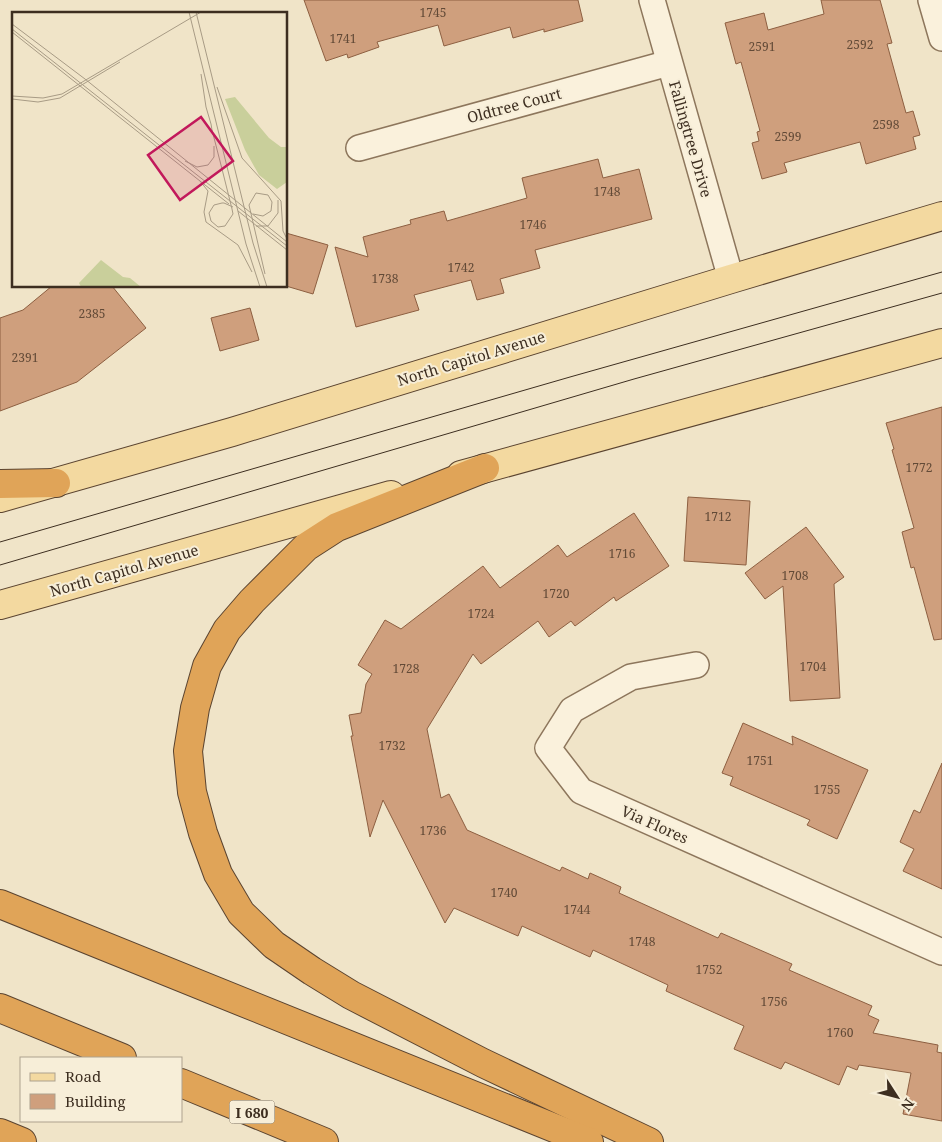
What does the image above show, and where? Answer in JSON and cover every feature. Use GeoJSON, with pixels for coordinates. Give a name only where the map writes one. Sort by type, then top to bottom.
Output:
{"type":"FeatureCollection","features":[{"type":"Feature","properties":{"kind":"highway"},"geometry":{"type":"LineString","coordinates":[[485,468],[338,527],[306,547],[252,601],[227,630],[207,666],[195,708],[188,751],[192,792],[203,833],[218,874],[241,913],[274,945],[351,995],[483,1063],[650,1142]]}},
{"type":"Feature","properties":{"kind":"highway"},"geometry":{"type":"LineString","coordinates":[[0,484],[56,483]]}},
{"type":"Feature","properties":{"kind":"highway"},"geometry":{"type":"LineString","coordinates":[[0,904],[589,1142]]}},
{"type":"Feature","properties":{"kind":"highway"},"geometry":{"type":"LineString","coordinates":[[0,1008],[120,1057]]}},
{"type":"Feature","properties":{"kind":"highway","name":"I 680"},"geometry":{"type":"LineString","coordinates":[[182,1083],[324,1142]]}},
{"type":"Feature","properties":{"kind":"highway"},"geometry":{"type":"LineString","coordinates":[[0,1133],[22,1142]]}},
{"type":"Feature","properties":{"kind":"main road","name":"North Capitol Avenue"},"geometry":{"type":"LineString","coordinates":[[0,498],[232,432],[942,216]]}},
{"type":"Feature","properties":{"kind":"main road","name":"North Capitol Avenue"},"geometry":{"type":"LineString","coordinates":[[0,605],[485,468],[942,343]]}},
{"type":"Feature","properties":{"kind":"street","name":"Fallingtree Drive"},"geometry":{"type":"LineString","coordinates":[[652,0],[731,279]]}},
{"type":"Feature","properties":{"kind":"street"},"geometry":{"type":"LineString","coordinates":[[931,0],[942,38]]}},
{"type":"Feature","properties":{"kind":"street","name":"Oldtree Court"},"geometry":{"type":"LineString","coordinates":[[359,148],[669,63]]}},
{"type":"Feature","properties":{"kind":"street","name":"Via Flores"},"geometry":{"type":"LineString","coordinates":[[696,665],[631,677],[580,705],[572,710],[548,748],[581,791],[942,952]]}},
{"type":"Feature","properties":{"kind":"building"},"geometry":{"type":"Polygon","coordinates":[[[304,0],[578,0],[583,21],[513,38],[510,27],[444,46],[438,25],[377,42],[379,47],[348,58],[347,54],[326,61],[304,0]]]}},
{"type":"Feature","properties":{"kind":"building"},"geometry":{"type":"Polygon","coordinates":[[[821,0],[880,0],[892,43],[887,44],[906,113],[913,111],[920,135],[913,137],[916,149],[866,164],[860,142],[784,163],[787,172],[762,179],[752,143],[759,141],[757,132],[760,131],[741,62],[736,64],[725,23],[764,13],[768,30],[824,14],[821,0]]]}},
{"type":"Feature","properties":{"kind":"building"},"geometry":{"type":"Polygon","coordinates":[[[598,159],[603,178],[639,169],[652,219],[535,250],[540,268],[500,279],[504,293],[477,300],[471,280],[414,295],[419,310],[356,327],[335,247],[368,257],[363,237],[411,224],[410,220],[444,211],[447,221],[527,198],[522,178],[598,159]]]}},
{"type":"Feature","properties":{"kind":"building"},"geometry":{"type":"Polygon","coordinates":[[[288,234],[328,245],[313,294],[288,287],[288,234]]]}},
{"type":"Feature","properties":{"kind":"building"},"geometry":{"type":"Polygon","coordinates":[[[50,288],[114,288],[146,328],[77,382],[0,411],[0,318],[23,310],[50,288]]]}},
{"type":"Feature","properties":{"kind":"building"},"geometry":{"type":"Polygon","coordinates":[[[250,308],[259,340],[220,351],[211,318],[250,308]]]}},
{"type":"Feature","properties":{"kind":"building"},"geometry":{"type":"Polygon","coordinates":[[[942,407],[942,639],[934,640],[914,567],[911,568],[902,532],[914,528],[886,423],[942,407]]]}},
{"type":"Feature","properties":{"kind":"building"},"geometry":{"type":"Polygon","coordinates":[[[688,497],[750,501],[746,565],[684,561],[688,497]]]}},
{"type":"Feature","properties":{"kind":"building"},"geometry":{"type":"Polygon","coordinates":[[[634,513],[669,566],[616,601],[614,597],[575,626],[571,621],[549,637],[538,621],[481,664],[473,654],[427,729],[441,798],[449,794],[467,830],[560,871],[562,867],[588,879],[590,873],[621,887],[619,893],[718,938],[721,933],[792,964],[789,970],[872,1006],[868,1015],[879,1020],[873,1033],[938,1045],[937,1052],[942,1053],[942,1121],[903,1114],[911,1073],[859,1065],[857,1070],[847,1066],[839,1085],[785,1062],[781,1069],[734,1049],[744,1026],[666,991],[668,985],[593,950],[590,957],[522,926],[518,936],[454,908],[445,923],[383,800],[370,837],[351,736],[353,736],[349,715],[361,713],[366,684],[372,674],[358,665],[385,620],[401,629],[483,566],[500,588],[558,545],[567,557],[634,513]]]}},
{"type":"Feature","properties":{"kind":"building"},"geometry":{"type":"Polygon","coordinates":[[[806,527],[844,577],[834,584],[840,698],[790,701],[783,586],[765,599],[745,573],[806,527]]]}},
{"type":"Feature","properties":{"kind":"building"},"geometry":{"type":"Polygon","coordinates":[[[743,723],[793,745],[792,736],[868,770],[837,839],[807,825],[810,820],[730,785],[733,777],[722,773],[743,723]]]}},
{"type":"Feature","properties":{"kind":"building"},"geometry":{"type":"Polygon","coordinates":[[[942,763],[942,889],[903,871],[914,849],[900,842],[914,810],[920,813],[942,763]]]}},
{"type":"Feature","properties":{"kind":"tram line"},"geometry":{"type":"LineString","coordinates":[[0,542],[570,377],[942,272]]}},
{"type":"Feature","properties":{"kind":"tram line"},"geometry":{"type":"LineString","coordinates":[[0,565],[634,379],[942,293]]}}]}
